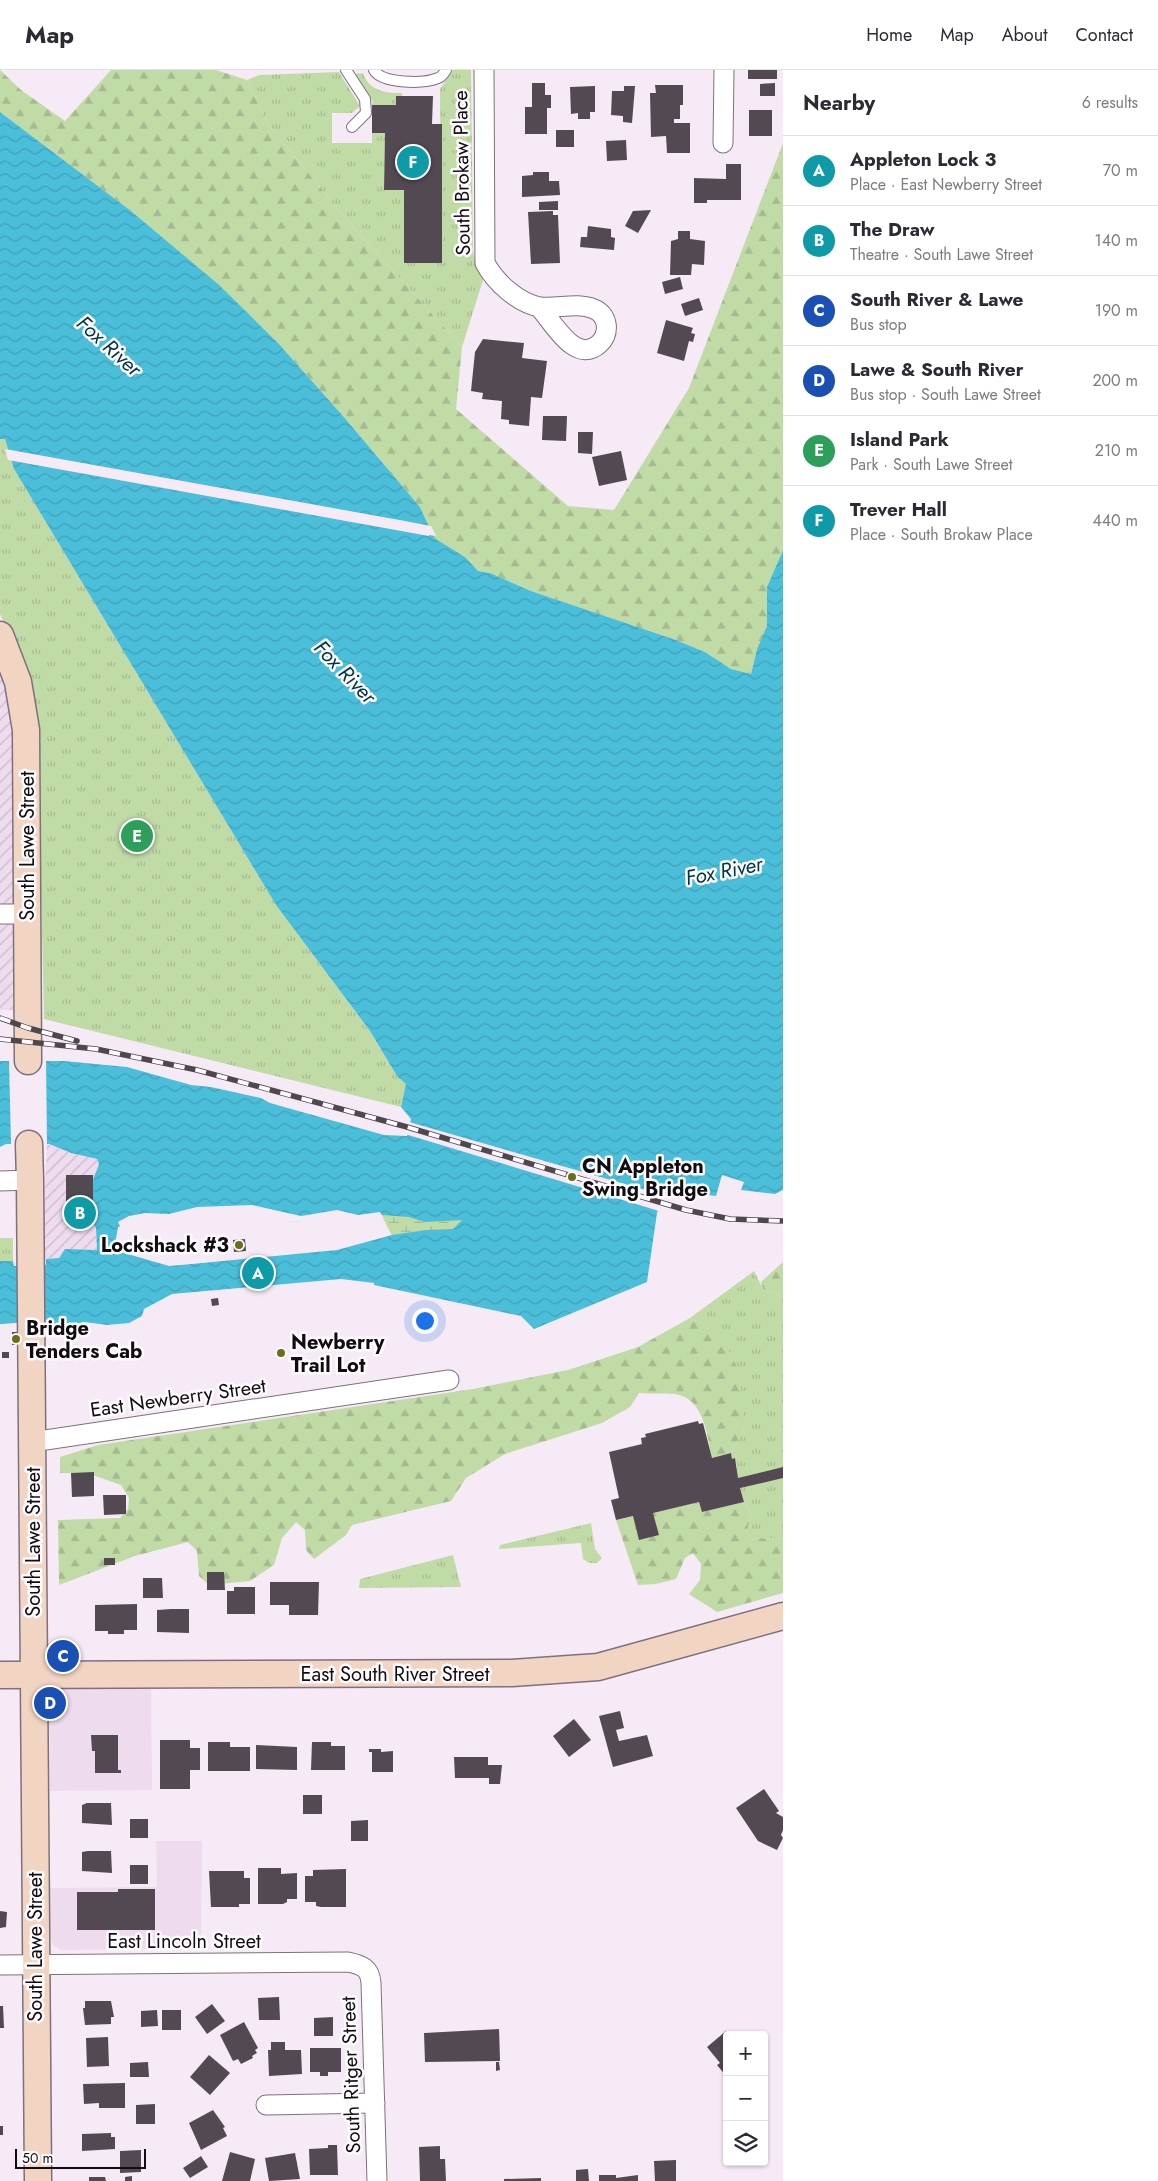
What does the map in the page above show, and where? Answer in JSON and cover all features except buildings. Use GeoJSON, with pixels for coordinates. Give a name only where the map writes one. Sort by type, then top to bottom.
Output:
{"type":"FeatureCollection","features":[{"type":"Feature","properties":{"kind":"main road","name":"South Lawe Street"},"geometry":{"type":"LineString","coordinates":[[0,635],[18,682],[26,730],[28,1061]]}},
{"type":"Feature","properties":{"kind":"main road","name":"South Lawe Street"},"geometry":{"type":"LineString","coordinates":[[29,1144],[38,2181]]}},
{"type":"Feature","properties":{"kind":"main road","name":"East South River Street"},"geometry":{"type":"LineString","coordinates":[[0,1675],[512,1673],[571,1670],[628,1660],[783,1616]]}},
{"type":"Feature","properties":{"kind":"street","name":"South Brokaw Place"},"geometry":{"type":"LineString","coordinates":[[484,70],[485,263],[501,286],[539,307]]}},
{"type":"Feature","properties":{"kind":"street"},"geometry":{"type":"LineString","coordinates":[[723,142],[724,70]]}},
{"type":"Feature","properties":{"kind":"street"},"geometry":{"type":"LineString","coordinates":[[0,914],[27,914]]}},
{"type":"Feature","properties":{"kind":"street"},"geometry":{"type":"LineString","coordinates":[[0,1181],[30,1180]]}},
{"type":"Feature","properties":{"kind":"street","name":"East Newberry Street"},"geometry":{"type":"LineString","coordinates":[[32,1442],[449,1380]]}},
{"type":"Feature","properties":{"kind":"street","name":"East Lincoln Street"},"geometry":{"type":"LineString","coordinates":[[0,1965],[348,1962],[359,1964],[366,1968]]}},
{"type":"Feature","properties":{"kind":"street","name":"South Ritger Street"},"geometry":{"type":"LineString","coordinates":[[366,1968],[370,1974],[371,1983],[377,2181]]}},
{"type":"Feature","properties":{"kind":"street"},"geometry":{"type":"LineString","coordinates":[[266,2105],[376,2103]]}},
{"type":"Feature","properties":{"kind":"lane"},"geometry":{"type":"LineString","coordinates":[[346,70],[365,99],[366,113],[352,127]]}},
{"type":"Feature","properties":{"kind":"lane"},"geometry":{"type":"LineString","coordinates":[[374,70],[381,78],[390,81],[432,80],[443,75],[446,70]]}},
{"type":"Feature","properties":{"kind":"shaded area"},"geometry":{"type":"Polygon","coordinates":[[[0,671],[6,686],[13,729],[16,1010],[0,1010],[0,671]]]}},
{"type":"Feature","properties":{"kind":"shaded area"},"geometry":{"type":"Polygon","coordinates":[[[47,1144],[71,1153],[97,1159],[99,1164],[93,1180],[97,1250],[81,1249],[59,1258],[42,1259],[47,1144]]]}},
{"type":"Feature","properties":{"kind":"shaded area"},"geometry":{"type":"Polygon","coordinates":[[[64,1687],[151,1687],[152,1790],[50,1791],[49,1698],[54,1692],[64,1687]]]}},
{"type":"Feature","properties":{"kind":"shaded area"},"geometry":{"type":"Polygon","coordinates":[[[156,1841],[202,1841],[201,1949],[61,1950],[53,1945],[50,1938],[50,1888],[157,1887],[156,1841]]]}},
{"type":"Feature","properties":{"kind":"green space"},"geometry":{"type":"Polygon","coordinates":[[[0,70],[21,90],[65,121],[111,70],[216,70],[247,80],[270,127],[354,228],[462,347],[456,409],[568,506],[614,510],[689,388],[783,143],[783,550],[767,587],[768,626],[757,649],[751,674],[731,669],[705,652],[676,640],[531,591],[490,573],[478,571],[465,557],[434,539],[420,507],[278,343],[218,285],[131,211],[0,112],[0,70]]]}},
{"type":"Feature","properties":{"kind":"green space"},"geometry":{"type":"Polygon","coordinates":[[[453,70],[471,70],[473,247],[474,257],[484,277],[462,347],[354,228],[270,127],[247,80],[259,75],[339,72],[360,106],[352,113],[332,113],[332,143],[372,143],[372,133],[385,133],[384,190],[404,190],[404,263],[441,263],[440,89],[453,70]]]}},
{"type":"Feature","properties":{"kind":"green space"},"geometry":{"type":"Polygon","coordinates":[[[363,73],[369,84],[378,90],[402,93],[402,96],[396,96],[396,105],[372,105],[373,102],[355,74],[363,73]]]}},
{"type":"Feature","properties":{"kind":"green space"},"geometry":{"type":"Polygon","coordinates":[[[0,439],[5,439],[14,469],[276,905],[370,1031],[397,1076],[407,1084],[401,1107],[44,1019],[37,713],[24,666],[0,614],[0,439]]]}},
{"type":"Feature","properties":{"kind":"green space"},"geometry":{"type":"Polygon","coordinates":[[[380,1212],[441,1216],[483,1224],[394,1240],[380,1212]]]}},
{"type":"Feature","properties":{"kind":"green space"},"geometry":{"type":"Polygon","coordinates":[[[0,1238],[13,1238],[13,1261],[0,1261],[0,1238]]]}},
{"type":"Feature","properties":{"kind":"green space"},"geometry":{"type":"Polygon","coordinates":[[[783,1262],[783,1297],[763,1289],[761,1282],[783,1262]]]}},
{"type":"Feature","properties":{"kind":"green space"},"geometry":{"type":"Polygon","coordinates":[[[754,1271],[763,1289],[783,1297],[783,1539],[753,1538],[747,1533],[751,1513],[744,1502],[735,1468],[737,1467],[735,1459],[732,1459],[731,1453],[745,1427],[702,1323],[690,1318],[754,1271]]]}},
{"type":"Feature","properties":{"kind":"green space"},"geometry":{"type":"Polygon","coordinates":[[[690,1318],[702,1323],[722,1337],[739,1371],[745,1427],[731,1453],[712,1458],[702,1419],[692,1402],[685,1397],[675,1394],[639,1393],[630,1407],[602,1423],[505,1454],[466,1478],[451,1501],[352,1525],[346,1535],[314,1559],[306,1550],[305,1530],[296,1522],[282,1538],[274,1565],[250,1581],[209,1585],[199,1576],[197,1551],[188,1542],[135,1556],[59,1585],[58,1520],[120,1518],[128,1509],[129,1498],[121,1485],[87,1473],[60,1473],[60,1457],[98,1445],[473,1389],[568,1370],[638,1347],[690,1318]]]}},
{"type":"Feature","properties":{"kind":"green space"},"geometry":{"type":"Polygon","coordinates":[[[699,1502],[702,1512],[744,1502],[751,1513],[747,1533],[753,1538],[783,1539],[783,1593],[717,1612],[689,1594],[700,1580],[701,1564],[693,1553],[685,1558],[676,1579],[656,1584],[638,1585],[616,1520],[699,1502]]]}},
{"type":"Feature","properties":{"kind":"green space"},"geometry":{"type":"Polygon","coordinates":[[[591,1523],[595,1549],[602,1558],[597,1563],[589,1563],[583,1559],[581,1543],[499,1549],[500,1545],[591,1523]]]}},
{"type":"Feature","properties":{"kind":"green space"},"geometry":{"type":"Polygon","coordinates":[[[453,1555],[461,1587],[359,1588],[360,1579],[453,1555]]]}},
{"type":"Feature","properties":{"kind":"water","name":"Fox River"},"geometry":{"type":"Polygon","coordinates":[[[0,112],[131,211],[219,285],[278,343],[343,416],[420,507],[434,538],[465,557],[478,571],[490,573],[531,591],[676,640],[705,652],[731,669],[751,674],[757,649],[767,626],[767,587],[783,550],[783,1190],[775,1194],[741,1190],[744,1182],[722,1175],[716,1196],[681,1192],[663,1195],[657,1213],[647,1282],[534,1329],[521,1316],[374,1285],[374,1283],[341,1279],[172,1294],[144,1309],[142,1316],[129,1323],[107,1325],[85,1322],[65,1326],[47,1326],[46,1323],[15,1323],[15,1326],[0,1329],[0,1261],[13,1261],[14,1266],[46,1265],[46,1259],[59,1258],[65,1249],[97,1250],[96,1228],[91,1220],[93,1180],[99,1164],[97,1159],[71,1153],[49,1144],[6,1144],[0,1147],[0,1061],[64,1061],[127,1067],[191,1085],[211,1087],[261,1098],[270,1103],[384,1135],[407,1136],[411,1119],[401,1107],[406,1084],[397,1076],[370,1031],[276,905],[14,469],[5,439],[0,439],[0,112]],[[272,1213],[141,1218],[118,1227],[114,1250],[169,1266],[337,1250],[392,1235],[426,1230],[453,1229],[462,1220],[425,1222],[409,1217],[382,1215],[351,1219],[336,1213],[320,1219],[292,1222],[272,1213]]]}},
{"type":"Feature","properties":{"kind":"pier"},"geometry":{"type":"Polygon","coordinates":[[[5,449],[431,526],[436,536],[8,460],[5,449]]]}},
{"type":"Feature","properties":{"kind":"pier"},"geometry":{"type":"Polygon","coordinates":[[[9,1061],[46,1061],[47,1144],[11,1144],[9,1061]]]}},
{"type":"Feature","properties":{"kind":"pier","name":"CN Appleton Swing Bridge"},"geometry":{"type":"Polygon","coordinates":[[[409,1122],[663,1195],[659,1211],[405,1134],[409,1122]]]}},
{"type":"Feature","properties":{"kind":"pier"},"geometry":{"type":"Polygon","coordinates":[[[252,1205],[301,1216],[337,1210],[358,1215],[380,1212],[383,1217],[351,1221],[336,1216],[324,1220],[292,1222],[271,1215],[220,1215],[178,1222],[141,1220],[121,1228],[118,1222],[129,1216],[145,1213],[169,1214],[197,1207],[252,1205]]]}},
{"type":"Feature","properties":{"kind":"pier"},"geometry":{"type":"Polygon","coordinates":[[[15,1323],[15,1328],[0,1331],[0,1324],[15,1323]]]}},
{"type":"Feature","properties":{"kind":"railway"},"geometry":{"type":"LineString","coordinates":[[0,1018],[28,1028],[77,1041]]}},
{"type":"Feature","properties":{"kind":"railway"},"geometry":{"type":"LineString","coordinates":[[0,1039],[96,1049],[197,1070],[407,1127],[686,1210],[730,1219],[783,1221]]}},
{"type":"Feature","properties":{"kind":"place","name":"Trever Hall"},"geometry":{"type":"Point","coordinates":[413,162]}},
{"type":"Feature","properties":{"kind":"place","name":"Island Park"},"geometry":{"type":"Point","coordinates":[137,836]}},
{"type":"Feature","properties":{"kind":"place","name":"CN Appleton Swing Bridge"},"geometry":{"type":"Point","coordinates":[572,1177]}},
{"type":"Feature","properties":{"kind":"place","name":"The Draw"},"geometry":{"type":"Point","coordinates":[80,1213]}},
{"type":"Feature","properties":{"kind":"place","name":"Lockshack #3"},"geometry":{"type":"Point","coordinates":[239,1245]}},
{"type":"Feature","properties":{"kind":"place","name":"Appleton Lock 3"},"geometry":{"type":"Point","coordinates":[258,1273]}},
{"type":"Feature","properties":{"kind":"place","name":"Bridge Tenders Cab"},"geometry":{"type":"Point","coordinates":[16,1339]}},
{"type":"Feature","properties":{"kind":"place","name":"Newberry Trail Lot"},"geometry":{"type":"Point","coordinates":[281,1353]}},
{"type":"Feature","properties":{"kind":"place","name":"South River & Lawe"},"geometry":{"type":"Point","coordinates":[63,1656]}},
{"type":"Feature","properties":{"kind":"place","name":"Lawe & South River"},"geometry":{"type":"Point","coordinates":[50,1703]}}]}
